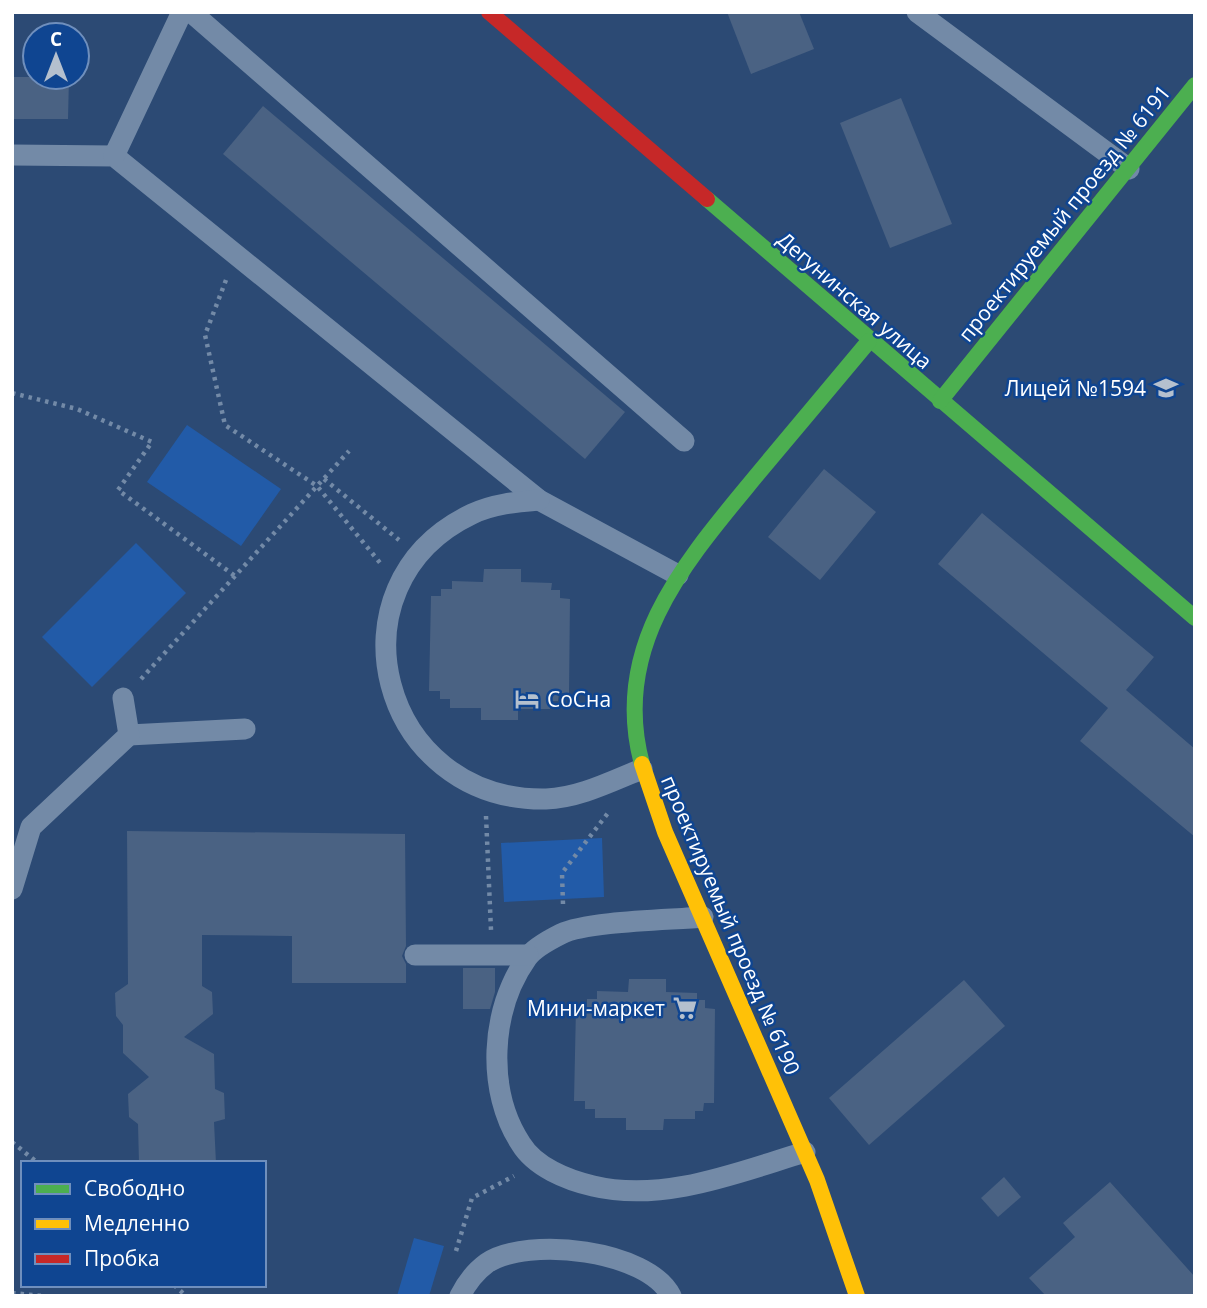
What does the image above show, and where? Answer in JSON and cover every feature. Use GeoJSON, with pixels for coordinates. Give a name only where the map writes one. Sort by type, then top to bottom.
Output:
{"type":"FeatureCollection","features":[{"type":"Feature","properties":{"kind":"street","name":"Дегунинская улица"},"geometry":{"type":"LineString","coordinates":[[489,12],[869,341],[1195,618]]}},
{"type":"Feature","properties":{"kind":"street","name":"проектируемый проезд № 6191"},"geometry":{"type":"LineString","coordinates":[[940,401],[1195,85]]}},
{"type":"Feature","properties":{"kind":"street","name":"проектируемый проезд № 6190"},"geometry":{"type":"LineString","coordinates":[[857,1296],[849,1264],[805,1152],[652,800],[642,769],[635,723],[637,673],[654,614],[695,550],[869,341]]}},
{"type":"Feature","properties":{"kind":"lane"},"geometry":{"type":"LineString","coordinates":[[114,156],[182,12]]}},
{"type":"Feature","properties":{"kind":"lane"},"geometry":{"type":"LineString","coordinates":[[191,12],[684,440]]}},
{"type":"Feature","properties":{"kind":"lane"},"geometry":{"type":"LineString","coordinates":[[917,12],[1129,169]]}},
{"type":"Feature","properties":{"kind":"lane"},"geometry":{"type":"LineString","coordinates":[[12,155],[114,156],[539,500],[678,575]]}},
{"type":"Feature","properties":{"kind":"lane"},"geometry":{"type":"LineString","coordinates":[[539,500],[504,503],[472,514],[442,532],[418,556],[399,586],[388,621],[385,656],[396,703],[407,727],[432,758],[465,782],[503,796],[548,799],[592,789],[642,769]]}},
{"type":"Feature","properties":{"kind":"lane"},"geometry":{"type":"LineString","coordinates":[[124,698],[129,735]]}},
{"type":"Feature","properties":{"kind":"lane"},"geometry":{"type":"LineString","coordinates":[[12,889],[16,860],[31,827],[129,735],[245,729]]}},
{"type":"Feature","properties":{"kind":"lane"},"geometry":{"type":"LineString","coordinates":[[703,918],[603,926],[563,933],[528,956],[510,988],[497,1042],[498,1080],[507,1116],[521,1146],[538,1163],[563,1176],[594,1186],[636,1190],[678,1186],[725,1176],[805,1152]]}},
{"type":"Feature","properties":{"kind":"lane"},"geometry":{"type":"LineString","coordinates":[[415,955],[528,956]]}},
{"type":"Feature","properties":{"kind":"lane"},"geometry":{"type":"LineString","coordinates":[[460,1296],[473,1276],[488,1263],[506,1255],[550,1251],[603,1255],[628,1262],[666,1285],[671,1296]]}},
{"type":"Feature","properties":{"kind":"path"},"geometry":{"type":"LineString","coordinates":[[235,254],[205,335],[225,425],[317,486],[399,586]]}},
{"type":"Feature","properties":{"kind":"path"},"geometry":{"type":"LineString","coordinates":[[12,393],[77,409],[152,442],[118,490],[235,576]]}},
{"type":"Feature","properties":{"kind":"path"},"geometry":{"type":"LineString","coordinates":[[124,698],[349,451]]}},
{"type":"Feature","properties":{"kind":"path"},"geometry":{"type":"LineString","coordinates":[[324,479],[418,556]]}},
{"type":"Feature","properties":{"kind":"path"},"geometry":{"type":"LineString","coordinates":[[485,789],[492,956]]}},
{"type":"Feature","properties":{"kind":"path"},"geometry":{"type":"LineString","coordinates":[[563,933],[562,873],[610,810]]}},
{"type":"Feature","properties":{"kind":"path"},"geometry":{"type":"LineString","coordinates":[[12,1142],[36,1161]]}},
{"type":"Feature","properties":{"kind":"path"},"geometry":{"type":"LineString","coordinates":[[453,1262],[472,1198],[538,1163]]}},
{"type":"Feature","properties":{"kind":"path"},"geometry":{"type":"LineString","coordinates":[[12,1293],[43,1296]]}},
{"type":"Feature","properties":{"kind":"shaded area"},"geometry":{"type":"Polygon","coordinates":[[[187,425],[281,489],[241,546],[147,482],[187,425]]]}},
{"type":"Feature","properties":{"kind":"shaded area"},"geometry":{"type":"Polygon","coordinates":[[[136,543],[186,593],[92,687],[42,637],[136,543]]]}},
{"type":"Feature","properties":{"kind":"shaded area"},"geometry":{"type":"Polygon","coordinates":[[[602,838],[604,897],[504,902],[501,843],[602,838]]]}},
{"type":"Feature","properties":{"kind":"shaded area"},"geometry":{"type":"Polygon","coordinates":[[[414,1238],[444,1246],[429,1296],[397,1296],[414,1238]]]}},
{"type":"Feature","properties":{"kind":"building"},"geometry":{"type":"Polygon","coordinates":[[[727,12],[799,12],[814,49],[751,74],[727,12]]]}},
{"type":"Feature","properties":{"kind":"building"},"geometry":{"type":"Polygon","coordinates":[[[12,77],[21,77],[21,91],[69,91],[68,119],[12,119],[12,77]]]}},
{"type":"Feature","properties":{"kind":"building"},"geometry":{"type":"Polygon","coordinates":[[[901,98],[952,224],[890,248],[840,123],[901,98]]]}},
{"type":"Feature","properties":{"kind":"building"},"geometry":{"type":"Polygon","coordinates":[[[263,106],[625,412],[585,459],[223,154],[263,106]]]}},
{"type":"Feature","properties":{"kind":"building"},"geometry":{"type":"Polygon","coordinates":[[[824,469],[876,512],[820,580],[768,537],[824,469]]]}},
{"type":"Feature","properties":{"kind":"building"},"geometry":{"type":"Polygon","coordinates":[[[982,513],[1154,657],[1126,690],[1195,749],[1195,837],[1080,741],[1108,708],[938,564],[982,513]]]}},
{"type":"Feature","properties":{"kind":"building"},"geometry":{"type":"Polygon","coordinates":[[[484,569],[521,569],[521,582],[552,583],[551,590],[560,590],[560,598],[570,599],[569,693],[559,693],[558,701],[550,701],[550,709],[518,709],[518,720],[481,720],[481,708],[450,708],[450,699],[440,699],[440,691],[429,691],[431,596],[441,596],[441,589],[452,589],[452,581],[483,582],[484,569]]]}},
{"type":"Feature","properties":{"kind":"building"},"geometry":{"type":"Polygon","coordinates":[[[127,831],[405,834],[406,946],[402,956],[406,964],[406,983],[292,983],[292,936],[202,935],[202,986],[212,992],[213,1014],[184,1037],[214,1054],[215,1089],[224,1093],[225,1119],[214,1122],[216,1161],[139,1161],[138,1124],[129,1117],[128,1094],[149,1077],[123,1053],[123,1025],[116,1016],[115,993],[128,984],[127,831]]]}},
{"type":"Feature","properties":{"kind":"building"},"geometry":{"type":"Polygon","coordinates":[[[463,968],[495,968],[495,992],[490,1009],[463,1009],[463,968]]]}},
{"type":"Feature","properties":{"kind":"building"},"geometry":{"type":"Polygon","coordinates":[[[629,979],[666,979],[666,992],[697,993],[697,1000],[705,1000],[705,1008],[715,1009],[714,1103],[704,1103],[703,1111],[695,1111],[695,1119],[664,1119],[663,1130],[626,1130],[626,1118],[595,1118],[595,1109],[585,1109],[585,1101],[574,1101],[576,1007],[587,1007],[587,999],[597,999],[597,991],[628,992],[629,979]]]}},
{"type":"Feature","properties":{"kind":"building"},"geometry":{"type":"Polygon","coordinates":[[[964,980],[1005,1026],[869,1145],[829,1098],[964,980]]]}},
{"type":"Feature","properties":{"kind":"building"},"geometry":{"type":"Polygon","coordinates":[[[1004,1177],[1021,1197],[998,1217],[981,1198],[1004,1177]]]}},
{"type":"Feature","properties":{"kind":"building"},"geometry":{"type":"Polygon","coordinates":[[[1110,1182],[1195,1277],[1195,1296],[1046,1296],[1029,1278],[1075,1237],[1063,1223],[1110,1182]]]}},
{"type":"Feature","properties":{"kind":"traffic: fast"},"geometry":{"type":"LineString","coordinates":[[940,401],[1195,85]]}},
{"type":"Feature","properties":{"kind":"traffic: fast"},"geometry":{"type":"LineString","coordinates":[[707,199],[1195,618]]}},
{"type":"Feature","properties":{"kind":"traffic: fast"},"geometry":{"type":"LineString","coordinates":[[642,764],[635,721],[636,681],[646,643],[661,608],[704,540],[869,341]]}},
{"type":"Feature","properties":{"kind":"traffic: slow"},"geometry":{"type":"LineString","coordinates":[[642,764],[665,832],[817,1180],[857,1296]]}},
{"type":"Feature","properties":{"kind":"traffic: jam"},"geometry":{"type":"LineString","coordinates":[[489,12],[707,199]]}},
{"type":"Feature","properties":{"kind":"place","name":"Лицей №1594"},"geometry":{"type":"Point","coordinates":[1166,388]}},
{"type":"Feature","properties":{"kind":"place","name":"СоСна"},"geometry":{"type":"Point","coordinates":[527,699]}},
{"type":"Feature","properties":{"kind":"place","name":"Мини-маркет"},"geometry":{"type":"Point","coordinates":[685,1008]}}]}
